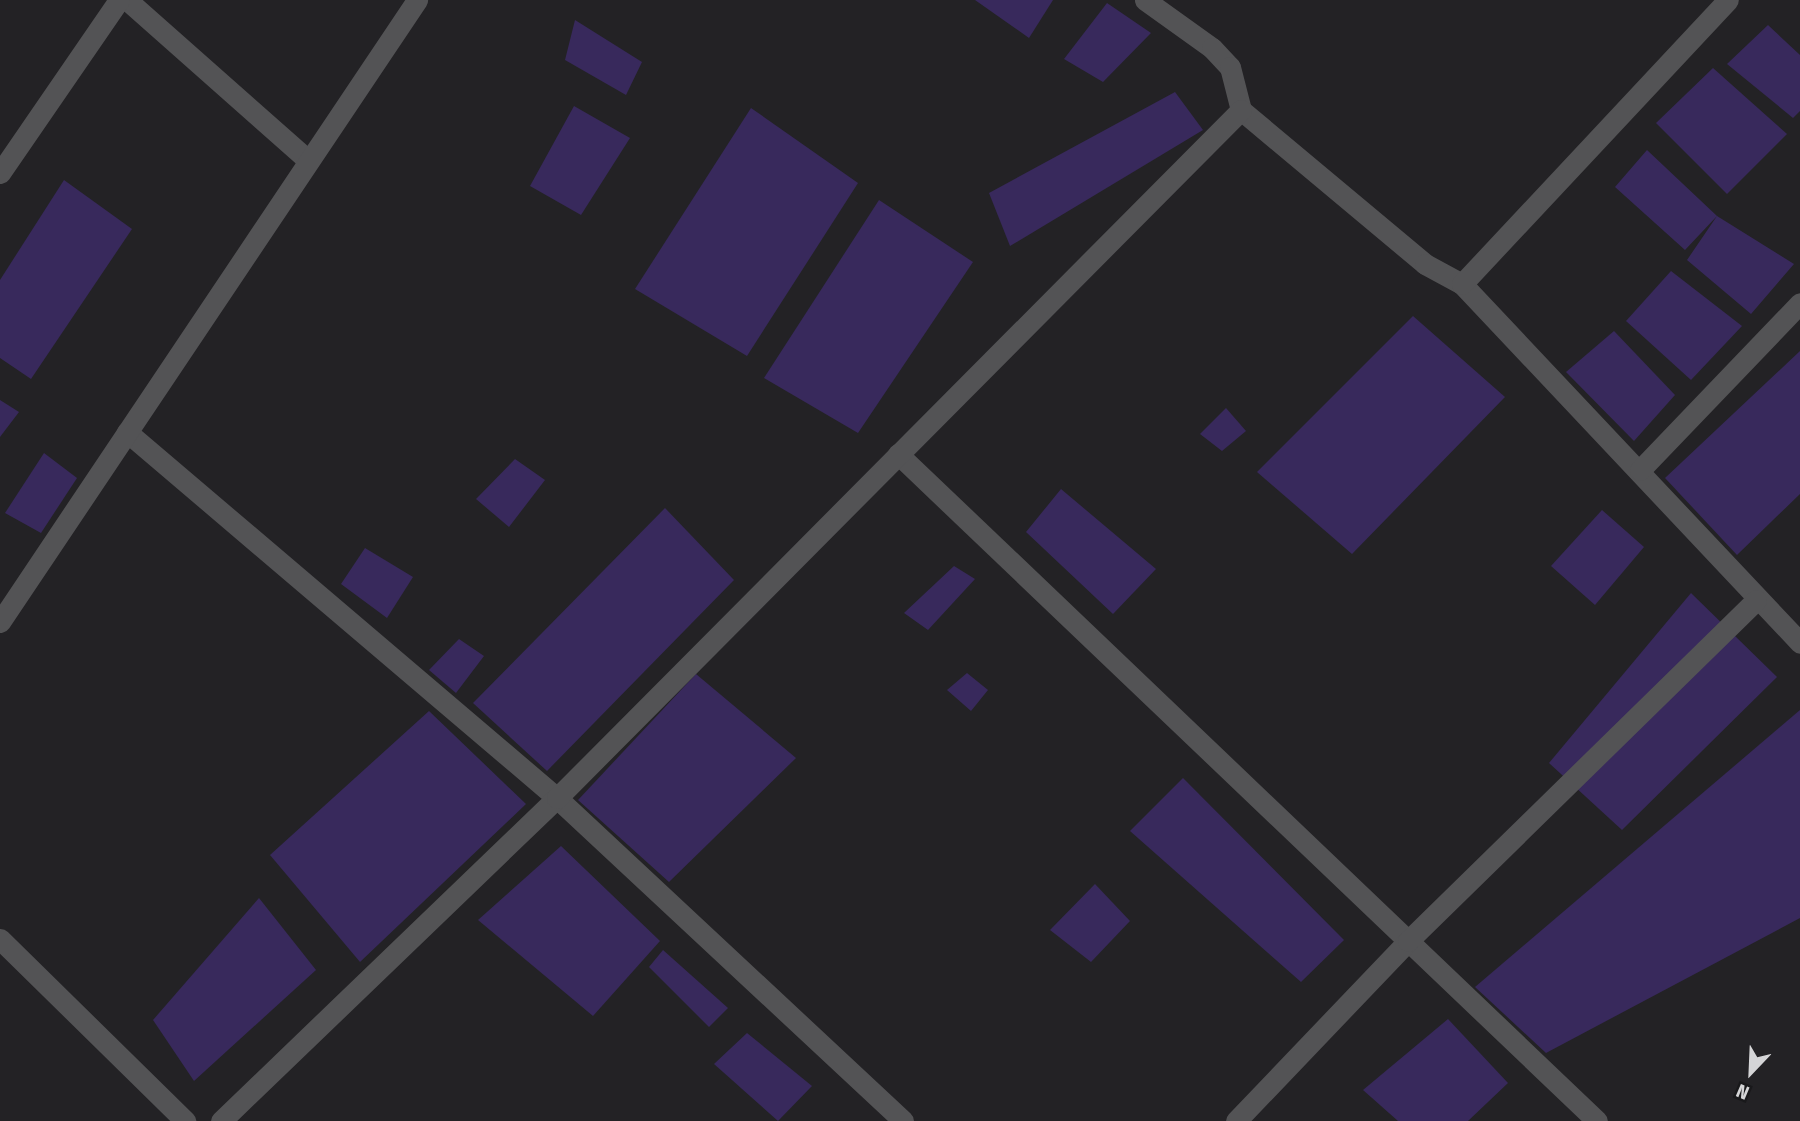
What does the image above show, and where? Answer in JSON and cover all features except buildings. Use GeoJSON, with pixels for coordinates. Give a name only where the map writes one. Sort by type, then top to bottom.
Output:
{"type":"FeatureCollection","features":[{"type":"Feature","properties":{"kind":"street"},"geometry":{"type":"LineString","coordinates":[[0,173],[120,0]]}},
{"type":"Feature","properties":{"kind":"street"},"geometry":{"type":"LineString","coordinates":[[127,0],[308,160]]}},
{"type":"Feature","properties":{"kind":"street"},"geometry":{"type":"LineString","coordinates":[[0,622],[417,0]]}},
{"type":"Feature","properties":{"kind":"street"},"geometry":{"type":"LineString","coordinates":[[1145,0],[1212,48],[1230,67],[1237,82],[1241,110],[1426,264],[1462,284],[1640,470],[1756,600],[1800,643]]}},
{"type":"Feature","properties":{"kind":"street"},"geometry":{"type":"LineString","coordinates":[[1462,284],[1728,0]]}},
{"type":"Feature","properties":{"kind":"street"},"geometry":{"type":"LineString","coordinates":[[221,1121],[557,798],[1241,110]]}},
{"type":"Feature","properties":{"kind":"street"},"geometry":{"type":"LineString","coordinates":[[1640,470],[1800,303]]}},
{"type":"Feature","properties":{"kind":"street"},"geometry":{"type":"LineString","coordinates":[[127,432],[557,798],[903,1121]]}},
{"type":"Feature","properties":{"kind":"street"},"geometry":{"type":"LineString","coordinates":[[898,454],[1597,1121]]}},
{"type":"Feature","properties":{"kind":"street"},"geometry":{"type":"LineString","coordinates":[[1236,1121],[1408,941],[1756,600]]}},
{"type":"Feature","properties":{"kind":"street"},"geometry":{"type":"LineString","coordinates":[[0,939],[185,1121]]}}]}
